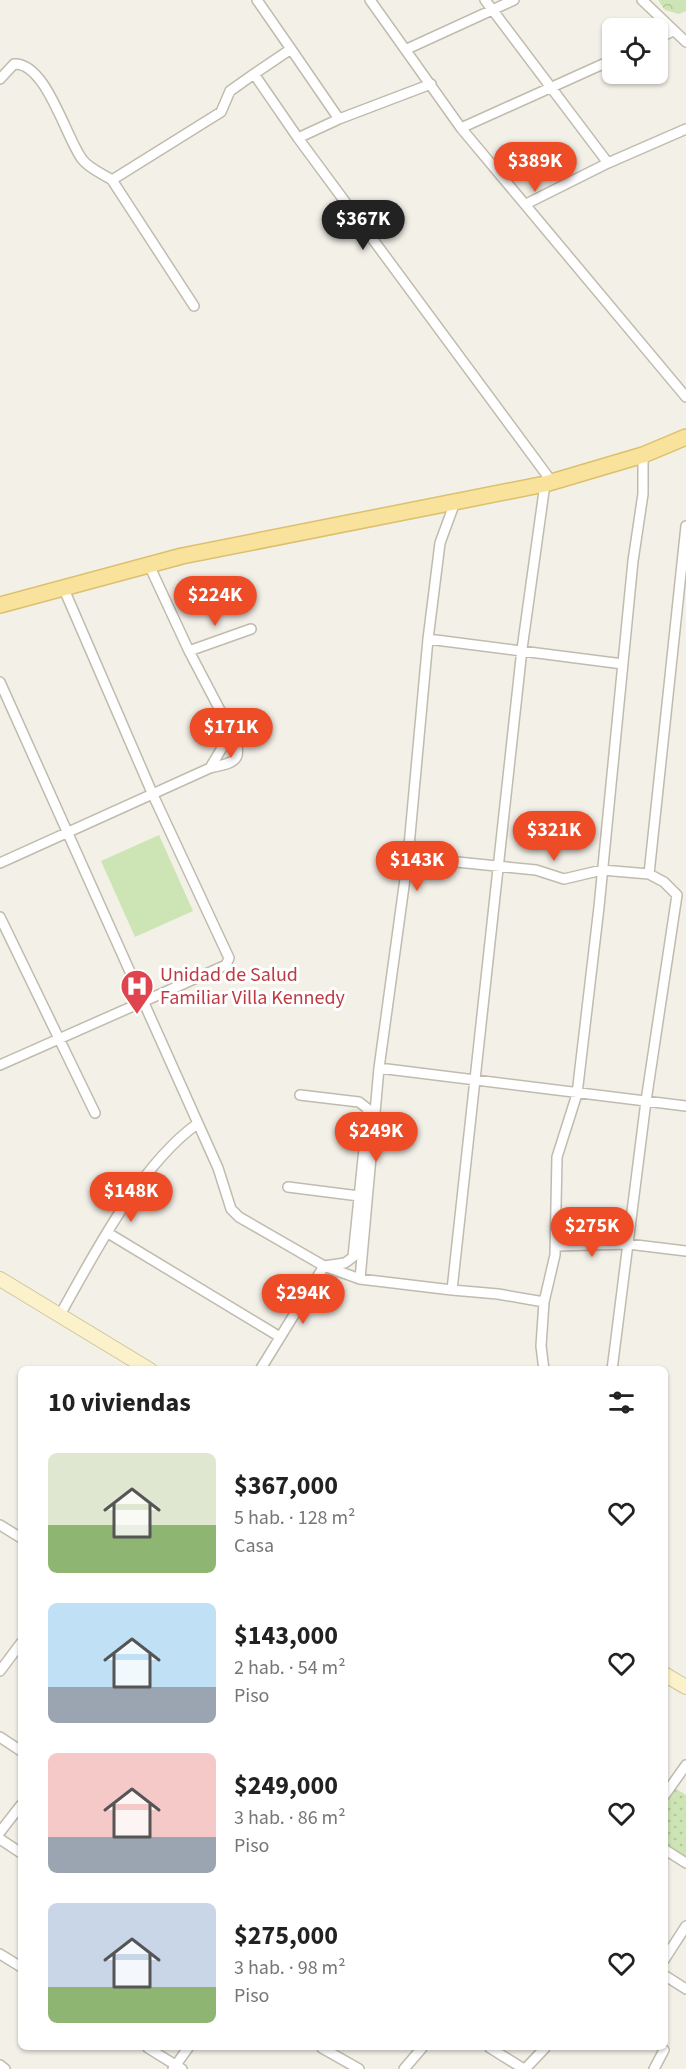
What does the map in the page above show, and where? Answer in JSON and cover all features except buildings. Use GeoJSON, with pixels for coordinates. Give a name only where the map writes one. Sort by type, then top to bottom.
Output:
{"type":"FeatureCollection","features":[{"type":"Feature","properties":{"kind":"main road"},"geometry":{"type":"LineString","coordinates":[[0,605],[149,565],[548,483],[643,455],[686,437]]}},
{"type":"Feature","properties":{"kind":"main road"},"geometry":{"type":"LineString","coordinates":[[0,1279],[143,1366]]}},
{"type":"Feature","properties":{"kind":"main road"},"geometry":{"type":"LineString","coordinates":[[668,1676],[686,1687]]}},
{"type":"Feature","properties":{"kind":"street"},"geometry":{"type":"LineString","coordinates":[[257,0],[339,119]]}},
{"type":"Feature","properties":{"kind":"street"},"geometry":{"type":"LineString","coordinates":[[369,0],[461,128],[686,397]]}},
{"type":"Feature","properties":{"kind":"street"},"geometry":{"type":"LineString","coordinates":[[485,0],[608,163]]}},
{"type":"Feature","properties":{"kind":"street"},"geometry":{"type":"LineString","coordinates":[[406,49],[514,0]]}},
{"type":"Feature","properties":{"kind":"street"},"geometry":{"type":"LineString","coordinates":[[642,0],[686,42]]}},
{"type":"Feature","properties":{"kind":"street"},"geometry":{"type":"LineString","coordinates":[[668,34],[673,31]]}},
{"type":"Feature","properties":{"kind":"street"},"geometry":{"type":"LineString","coordinates":[[112,180],[221,112],[230,92],[291,49]]}},
{"type":"Feature","properties":{"kind":"street"},"geometry":{"type":"LineString","coordinates":[[0,79],[14,64],[23,64],[30,69],[52,100],[81,159],[112,180],[194,306]]}},
{"type":"Feature","properties":{"kind":"street"},"geometry":{"type":"LineString","coordinates":[[461,128],[602,64]]}},
{"type":"Feature","properties":{"kind":"street"},"geometry":{"type":"LineString","coordinates":[[254,74],[548,483],[522,649],[452,1290]]}},
{"type":"Feature","properties":{"kind":"street"},"geometry":{"type":"LineString","coordinates":[[298,138],[339,119],[431,84]]}},
{"type":"Feature","properties":{"kind":"street"},"geometry":{"type":"LineString","coordinates":[[526,204],[608,163],[686,129]]}},
{"type":"Feature","properties":{"kind":"street"},"geometry":{"type":"LineString","coordinates":[[543,1366],[541,1346],[544,1302],[556,1246],[557,1156],[577,1094],[643,494],[643,455]]}},
{"type":"Feature","properties":{"kind":"street"},"geometry":{"type":"LineString","coordinates":[[360,1279],[379,1068],[408,857],[428,639],[440,543],[455,502]]}},
{"type":"Feature","properties":{"kind":"street"},"geometry":{"type":"LineString","coordinates":[[649,874],[686,526]]}},
{"type":"Feature","properties":{"kind":"street"},"geometry":{"type":"LineString","coordinates":[[0,862],[210,768],[231,764],[236,759],[238,746],[189,651],[149,565]]}},
{"type":"Feature","properties":{"kind":"street"},"geometry":{"type":"LineString","coordinates":[[0,1065],[59,1041],[141,1001],[226,965],[229,958],[153,795],[63,587]]}},
{"type":"Feature","properties":{"kind":"street"},"geometry":{"type":"LineString","coordinates":[[189,651],[251,629]]}},
{"type":"Feature","properties":{"kind":"street"},"geometry":{"type":"LineString","coordinates":[[428,639],[522,649],[623,664]]}},
{"type":"Feature","properties":{"kind":"street"},"geometry":{"type":"LineString","coordinates":[[0,682],[141,1001],[218,1168],[231,1209],[239,1217],[324,1266],[360,1279],[498,1294],[544,1302]]}},
{"type":"Feature","properties":{"kind":"street"},"geometry":{"type":"LineString","coordinates":[[210,768],[226,741],[233,735]]}},
{"type":"Feature","properties":{"kind":"street"},"geometry":{"type":"LineString","coordinates":[[408,857],[536,870],[564,879],[602,870],[649,874],[664,882],[677,895],[646,1101],[613,1366]]}},
{"type":"Feature","properties":{"kind":"street"},"geometry":{"type":"LineString","coordinates":[[0,917],[95,1113]]}},
{"type":"Feature","properties":{"kind":"street"},"geometry":{"type":"LineString","coordinates":[[379,1068],[475,1082],[686,1106]]}},
{"type":"Feature","properties":{"kind":"street"},"geometry":{"type":"LineString","coordinates":[[300,1095],[351,1100],[367,1107],[353,1257],[345,1263],[324,1266]]}},
{"type":"Feature","properties":{"kind":"street"},"geometry":{"type":"LineString","coordinates":[[60,1315],[108,1233],[153,1166],[181,1135],[197,1124]]}},
{"type":"Feature","properties":{"kind":"street"},"geometry":{"type":"LineString","coordinates":[[288,1187],[358,1196]]}},
{"type":"Feature","properties":{"kind":"street"},"geometry":{"type":"LineString","coordinates":[[108,1233],[280,1337]]}},
{"type":"Feature","properties":{"kind":"street"},"geometry":{"type":"LineString","coordinates":[[556,1246],[628,1244],[686,1251]]}},
{"type":"Feature","properties":{"kind":"street"},"geometry":{"type":"LineString","coordinates":[[262,1366],[324,1266]]}},
{"type":"Feature","properties":{"kind":"street"},"geometry":{"type":"LineString","coordinates":[[0,1526],[18,1536]]}},
{"type":"Feature","properties":{"kind":"street"},"geometry":{"type":"LineString","coordinates":[[0,1671],[18,1647]]}},
{"type":"Feature","properties":{"kind":"street"},"geometry":{"type":"LineString","coordinates":[[0,1737],[18,1749]]}},
{"type":"Feature","properties":{"kind":"street"},"geometry":{"type":"LineString","coordinates":[[668,1791],[686,1766]]}},
{"type":"Feature","properties":{"kind":"street"},"geometry":{"type":"LineString","coordinates":[[0,1832],[18,1809]]}},
{"type":"Feature","properties":{"kind":"street"},"geometry":{"type":"LineString","coordinates":[[0,1839],[18,1851]]}},
{"type":"Feature","properties":{"kind":"street"},"geometry":{"type":"LineString","coordinates":[[668,1852],[686,1863]]}},
{"type":"Feature","properties":{"kind":"street"},"geometry":{"type":"LineString","coordinates":[[668,1954],[686,1926]]}},
{"type":"Feature","properties":{"kind":"street"},"geometry":{"type":"LineString","coordinates":[[0,1954],[18,1965]]}},
{"type":"Feature","properties":{"kind":"street"},"geometry":{"type":"LineString","coordinates":[[668,1978],[686,1989]]}},
{"type":"Feature","properties":{"kind":"street"},"geometry":{"type":"LineString","coordinates":[[151,2050],[177,2068],[187,2050]]}},
{"type":"Feature","properties":{"kind":"street"},"geometry":{"type":"LineString","coordinates":[[326,2050],[359,2069]]}},
{"type":"Feature","properties":{"kind":"street"},"geometry":{"type":"LineString","coordinates":[[404,2069],[420,2050]]}},
{"type":"Feature","properties":{"kind":"street"},"geometry":{"type":"LineString","coordinates":[[493,2050],[524,2069],[543,2050]]}},
{"type":"Feature","properties":{"kind":"street"},"geometry":{"type":"LineString","coordinates":[[654,2069],[664,2050]]}},
{"type":"Feature","properties":{"kind":"street"},"geometry":{"type":"LineString","coordinates":[[0,2066],[5,2069]]}},
{"type":"Feature","properties":{"kind":"green space"},"geometry":{"type":"Polygon","coordinates":[[[658,0],[686,0],[686,11],[679,14],[665,10],[658,0]]]}},
{"type":"Feature","properties":{"kind":"green space"},"geometry":{"type":"Polygon","coordinates":[[[159,835],[193,911],[135,937],[101,861],[159,835]]]}},
{"type":"Feature","properties":{"kind":"green space"},"geometry":{"type":"Polygon","coordinates":[[[675,1788],[686,1795],[686,1857],[668,1845],[668,1798],[675,1788]]]}},
{"type":"Feature","properties":{"kind":"place","name":"Unidad de Salud Familiar Villa Kennedy"},"geometry":{"type":"Point","coordinates":[137,1015]}}]}
